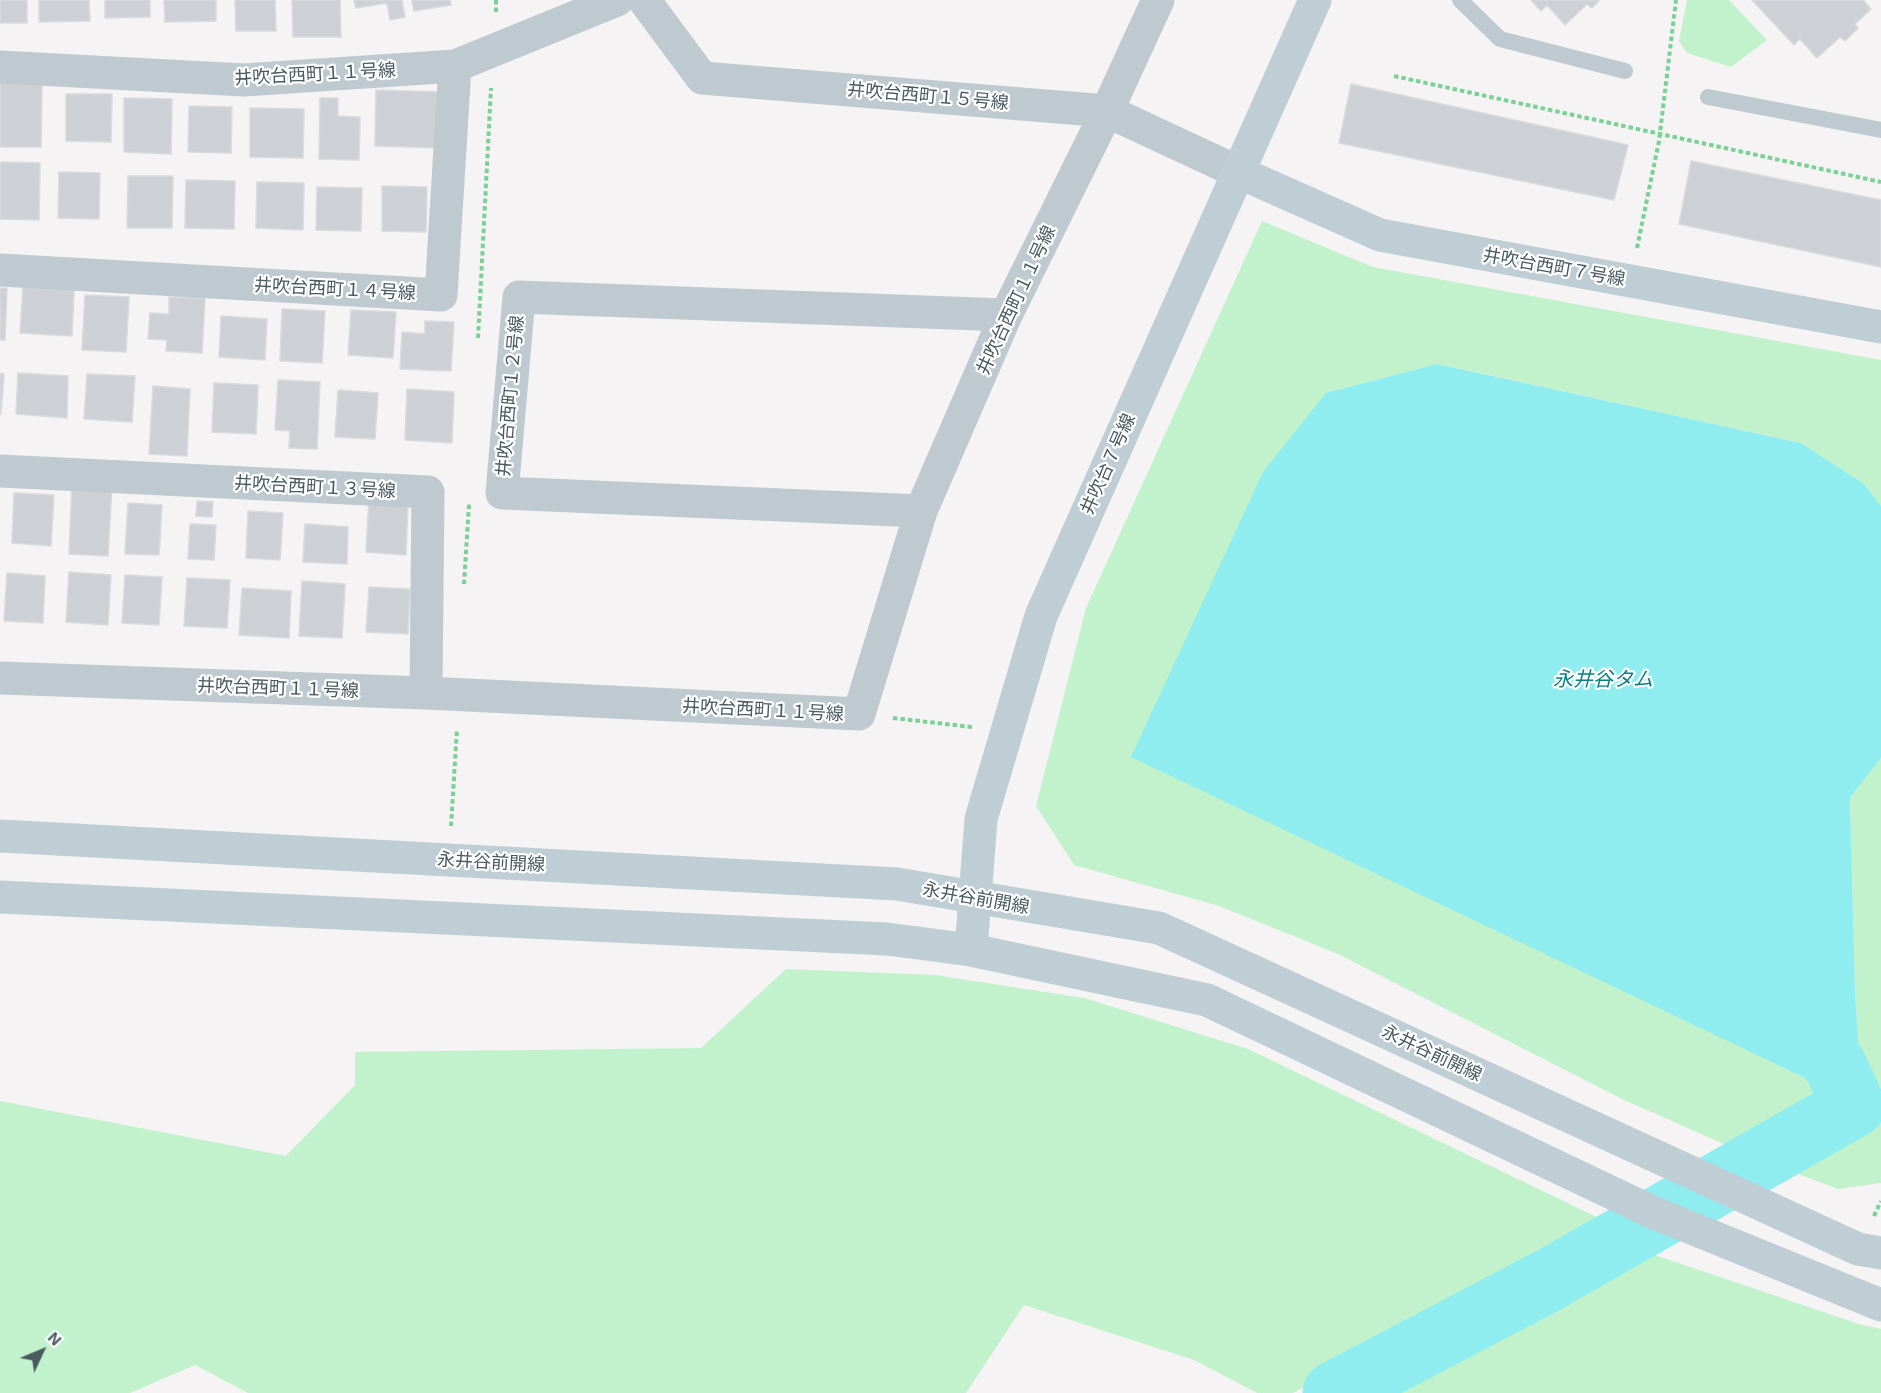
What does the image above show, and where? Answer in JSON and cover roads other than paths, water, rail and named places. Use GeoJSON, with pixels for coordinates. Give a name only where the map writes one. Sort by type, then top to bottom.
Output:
{"type":"FeatureCollection","features":[{"type":"Feature","properties":{"kind":"street","name":"井吹台西町１１号線"},"geometry":{"type":"LineString","coordinates":[[0,66],[244,80],[454,66],[617,0]]}},
{"type":"Feature","properties":{"kind":"street","name":"井吹台西町１５号線"},"geometry":{"type":"LineString","coordinates":[[644,0],[702,78],[1107,111],[1238,172]]}},
{"type":"Feature","properties":{"kind":"street","name":"井吹台西町１１号線"},"geometry":{"type":"LineString","coordinates":[[0,678],[426,693],[859,714],[921,511],[1006,315],[1107,111],[1158,0]]}},
{"type":"Feature","properties":{"kind":"street","name":"井吹台７号線"},"geometry":{"type":"LineString","coordinates":[[970,950],[981,819],[1041,616],[1315,0]]}},
{"type":"Feature","properties":{"kind":"street","name":"井吹台西町１４号線"},"geometry":{"type":"LineString","coordinates":[[0,270],[441,295],[454,66]]}},
{"type":"Feature","properties":{"kind":"street","name":"井吹台西町７号線"},"geometry":{"type":"LineString","coordinates":[[1238,172],[1380,234],[1881,327]]}},
{"type":"Feature","properties":{"kind":"street","name":"井吹台西町１２号線"},"geometry":{"type":"LineString","coordinates":[[921,511],[502,493],[519,297],[1006,315]]}},
{"type":"Feature","properties":{"kind":"street","name":"井吹台西町１３号線"},"geometry":{"type":"LineString","coordinates":[[0,471],[428,492],[426,693]]}},
{"type":"Feature","properties":{"kind":"street","name":"永井谷前開線"},"geometry":{"type":"LineString","coordinates":[[0,836],[897,884],[1159,928],[1858,1249],[1881,1253]]}},
{"type":"Feature","properties":{"kind":"street"},"geometry":{"type":"LineString","coordinates":[[0,897],[887,939],[970,950],[1207,1000],[1652,1212],[1881,1305]]}},
{"type":"Feature","properties":{"kind":"lane"},"geometry":{"type":"LineString","coordinates":[[1460,0],[1500,39],[1625,71]]}},
{"type":"Feature","properties":{"kind":"lane"},"geometry":{"type":"LineString","coordinates":[[1708,97],[1881,130]]}},
{"type":"Feature","properties":{"kind":"water","name":"永井谷タム"},"geometry":{"type":"Polygon","coordinates":[[[1437,364],[1801,443],[1864,484],[1881,506],[1881,758],[1850,798],[1855,993],[1859,1052],[1835,1065],[1816,1083],[1131,757],[1263,472],[1326,393],[1437,364]]]}},
{"type":"Feature","properties":{"kind":"waterway"},"geometry":{"type":"LineString","coordinates":[[1334,1393],[1549,1280],[1854,1106],[1835,1065],[1779,1000]]}}]}
